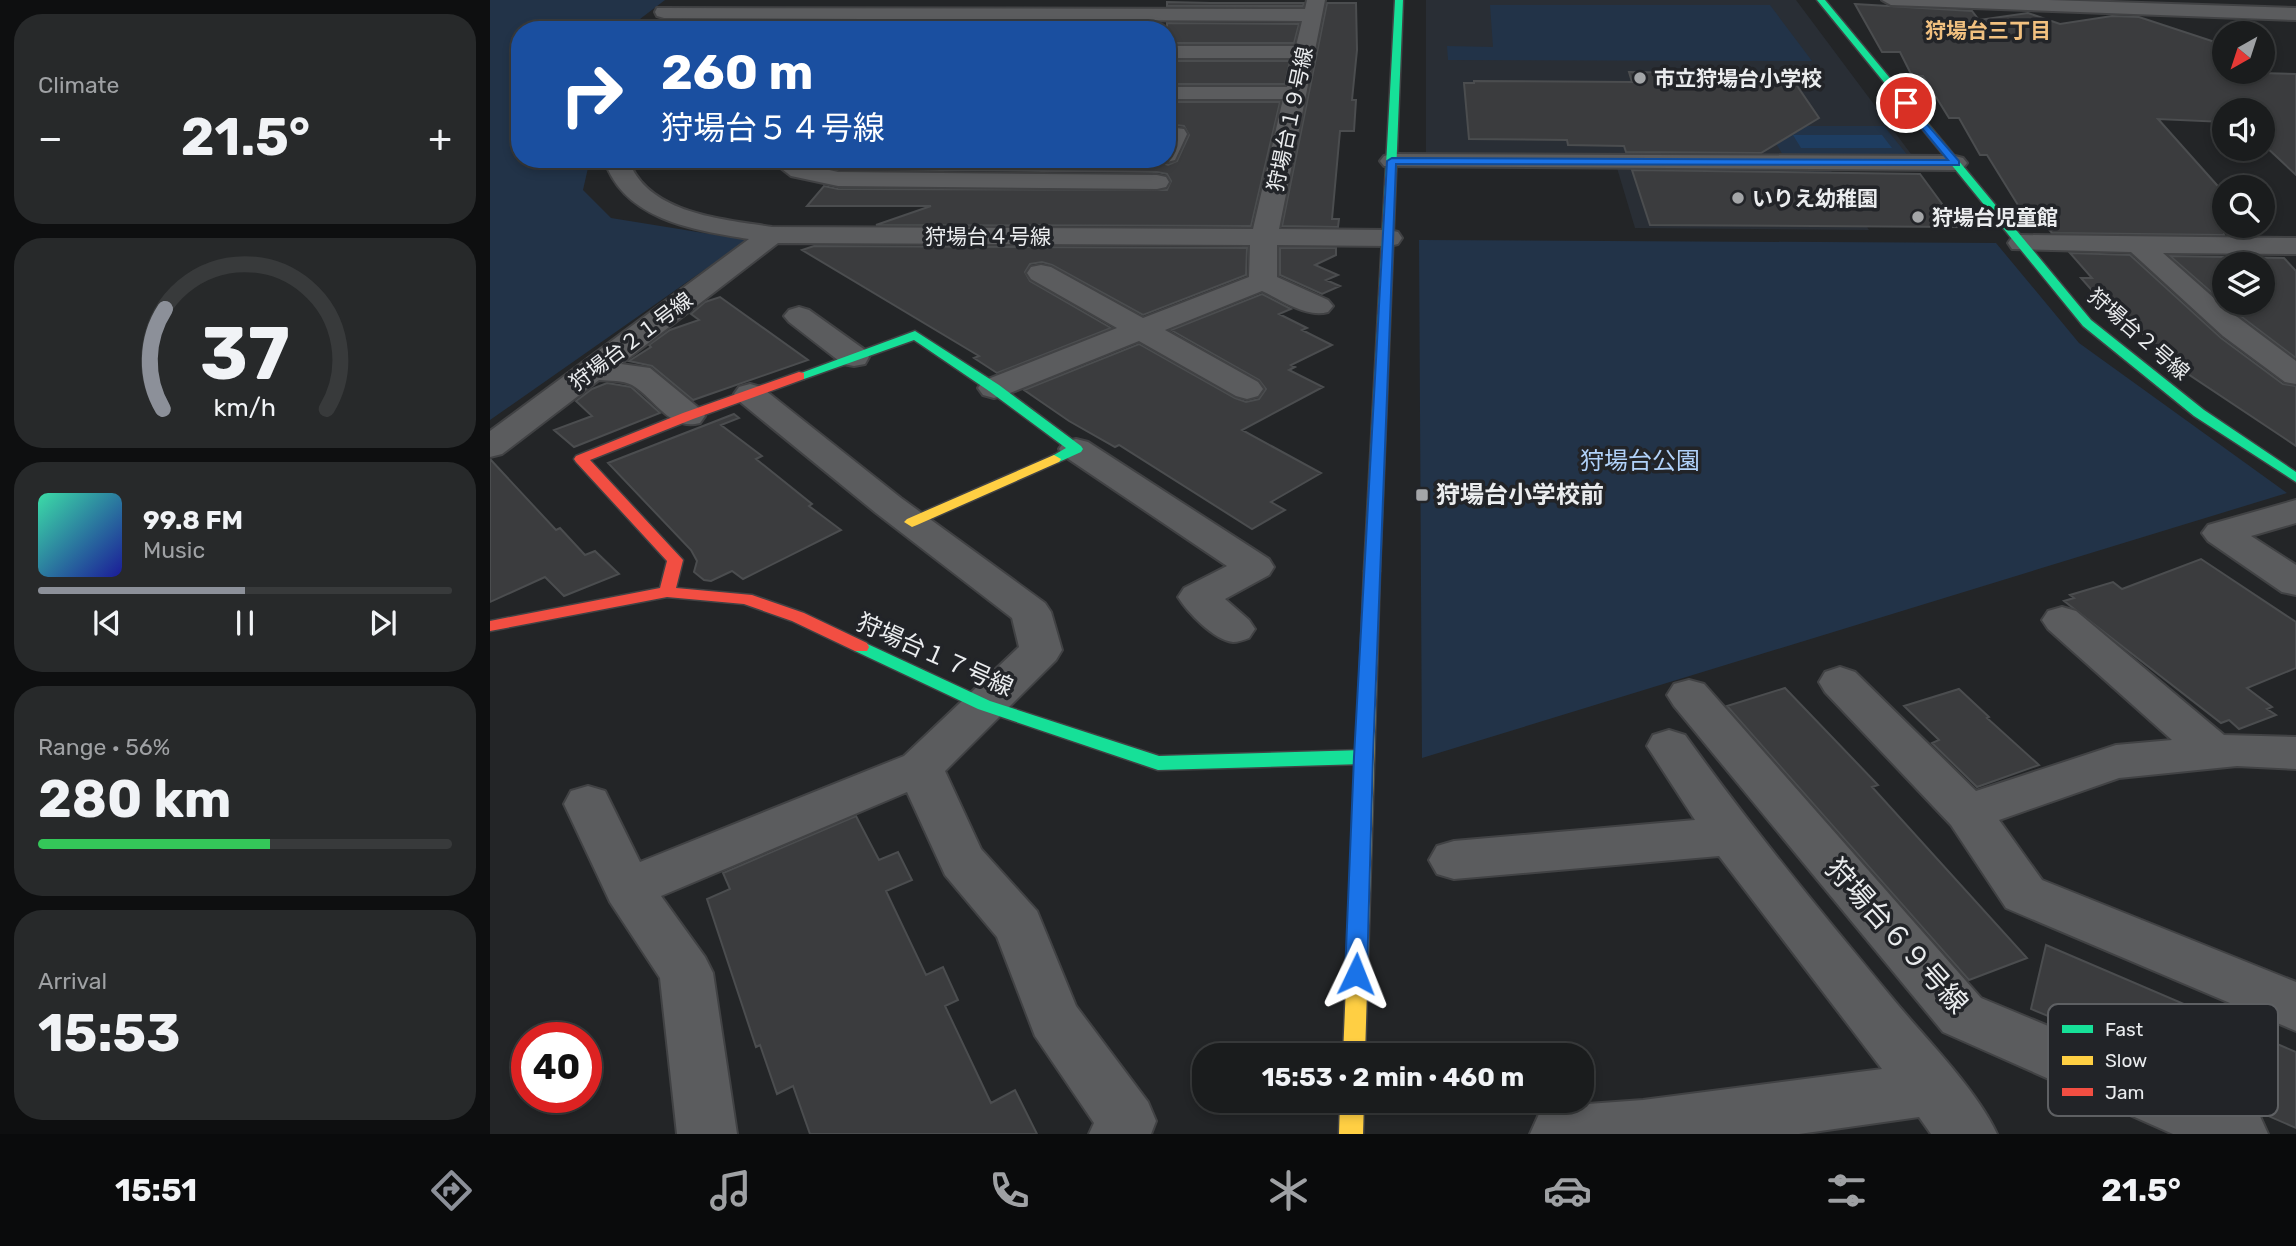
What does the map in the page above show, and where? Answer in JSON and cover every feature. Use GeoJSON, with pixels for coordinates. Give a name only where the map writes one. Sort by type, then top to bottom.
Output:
{"type":"FeatureCollection","features":[{"type":"Feature","properties":{"kind":"street"},"geometry":{"type":"LineString","coordinates":[[660,21],[684,0]]}},
{"type":"Feature","properties":{"kind":"street"},"geometry":{"type":"LineString","coordinates":[[1354,1043],[1363,757],[1399,0]]}},
{"type":"Feature","properties":{"kind":"street","name":"狩場台２号線"},"geometry":{"type":"LineString","coordinates":[[1821,0],[2087,323],[2199,413],[2296,478]]}},
{"type":"Feature","properties":{"kind":"street"},"geometry":{"type":"LineString","coordinates":[[1891,0],[2296,15]]}},
{"type":"Feature","properties":{"kind":"street"},"geometry":{"type":"LineString","coordinates":[[2256,0],[2296,34]]}},
{"type":"Feature","properties":{"kind":"street"},"geometry":{"type":"LineString","coordinates":[[660,21],[1315,7]]}},
{"type":"Feature","properties":{"kind":"street","name":"狩場台１９号線"},"geometry":{"type":"LineString","coordinates":[[1263,281],[1264,238],[1315,7]]}},
{"type":"Feature","properties":{"kind":"street"},"geometry":{"type":"LineString","coordinates":[[999,21],[1004,15]]}},
{"type":"Feature","properties":{"kind":"street"},"geometry":{"type":"LineString","coordinates":[[1176,52],[1305,52]]}},
{"type":"Feature","properties":{"kind":"street"},"geometry":{"type":"LineString","coordinates":[[1176,93],[1296,93]]}},
{"type":"Feature","properties":{"kind":"street"},"geometry":{"type":"LineString","coordinates":[[1392,161],[1955,163]]}},
{"type":"Feature","properties":{"kind":"street","name":"狩場台４号線"},"geometry":{"type":"LineString","coordinates":[[617,168],[636,193],[675,215],[772,235],[1153,192],[1264,238],[1389,238]]}},
{"type":"Feature","properties":{"kind":"street"},"geometry":{"type":"LineString","coordinates":[[795,168],[838,179],[1153,192],[1162,168]]}},
{"type":"Feature","properties":{"kind":"street","name":"狩場台２１号線"},"geometry":{"type":"LineString","coordinates":[[490,447],[772,235]]}},
{"type":"Feature","properties":{"kind":"street"},"geometry":{"type":"LineString","coordinates":[[2021,243],[2296,246]]}},
{"type":"Feature","properties":{"kind":"street"},"geometry":{"type":"LineString","coordinates":[[2138,244],[2190,294],[2250,344],[2296,375]]}},
{"type":"Feature","properties":{"kind":"street"},"geometry":{"type":"LineString","coordinates":[[1041,272],[1247,389]]}},
{"type":"Feature","properties":{"kind":"street"},"geometry":{"type":"LineString","coordinates":[[994,388],[1263,281],[1318,306]]}},
{"type":"Feature","properties":{"kind":"street"},"geometry":{"type":"LineString","coordinates":[[799,316],[854,356]]}},
{"type":"Feature","properties":{"kind":"street"},"geometry":{"type":"LineString","coordinates":[[667,592],[675,560],[581,458],[688,416],[915,335],[994,388],[1076,449],[1255,567],[1198,597],[1235,629]]}},
{"type":"Feature","properties":{"kind":"street"},"geometry":{"type":"LineString","coordinates":[[593,370],[639,375],[688,416]]}},
{"type":"Feature","properties":{"kind":"street"},"geometry":{"type":"LineString","coordinates":[[628,888],[920,768],[1041,650],[1031,612],[950,555],[912,522],[885,505],[750,394]]}},
{"type":"Feature","properties":{"kind":"street"},"geometry":{"type":"LineString","coordinates":[[912,522],[1076,449]]}},
{"type":"Feature","properties":{"kind":"street"},"geometry":{"type":"LineString","coordinates":[[2296,511],[2221,533],[2296,583]]}},
{"type":"Feature","properties":{"kind":"street","name":"狩場台１７号線"},"geometry":{"type":"LineString","coordinates":[[490,626],[667,592],[746,599],[798,617],[984,705],[1158,763],[1363,757]]}},
{"type":"Feature","properties":{"kind":"street"},"geometry":{"type":"LineString","coordinates":[[2062,620],[2215,752]]}},
{"type":"Feature","properties":{"kind":"street"},"geometry":{"type":"LineString","coordinates":[[1840,682],[1968,812],[2024,894],[2296,1007]]}},
{"type":"Feature","properties":{"kind":"street","name":"狩場台６９号線"},"geometry":{"type":"LineString","coordinates":[[1689,695],[1962,1015],[2048,1052]]}},
{"type":"Feature","properties":{"kind":"street"},"geometry":{"type":"LineString","coordinates":[[1669,746],[1731,836],[1967,1134]]}},
{"type":"Feature","properties":{"kind":"street"},"geometry":{"type":"LineString","coordinates":[[1968,812],[2116,762],[2237,750],[2296,753]]}},
{"type":"Feature","properties":{"kind":"street"},"geometry":{"type":"LineString","coordinates":[[920,768],[962,861],[1019,926],[1054,1019],[1127,1121],[1119,1134]]}},
{"type":"Feature","properties":{"kind":"street"},"geometry":{"type":"LineString","coordinates":[[588,804],[628,888],[686,972],[707,1134]]}},
{"type":"Feature","properties":{"kind":"street"},"geometry":{"type":"LineString","coordinates":[[1454,860],[1731,836]]}},
{"type":"Feature","properties":{"kind":"street"},"geometry":{"type":"LineString","coordinates":[[1560,1134],[1644,1131],[1934,1089]]}},
{"type":"Feature","properties":{"kind":"street"},"geometry":{"type":"LineString","coordinates":[[1351,1134],[1352,1113]]}},
{"type":"Feature","properties":{"kind":"street","name":"狩場台６９号線"},"geometry":{"type":"LineString","coordinates":[[2196,1116],[2238,1134]]}},
{"type":"Feature","properties":{"kind":"shaded area","name":"市立狩場台小学校"},"geometry":{"type":"Polygon","coordinates":[[[1426,0],[1796,0],[1914,158],[1426,157],[1426,0]]]}},
{"type":"Feature","properties":{"kind":"shaded area"},"geometry":{"type":"Polygon","coordinates":[[[1793,135],[1882,135],[1892,148],[1801,148],[1793,135]]]}},
{"type":"Feature","properties":{"kind":"shaded area","name":"いりえ幼稚園"},"geometry":{"type":"Polygon","coordinates":[[[1617,168],[1830,169],[1869,230],[1635,228],[1617,168]]]}},
{"type":"Feature","properties":{"kind":"green space"},"geometry":{"type":"Polygon","coordinates":[[[490,0],[665,0],[639,21],[511,21],[511,168],[588,168],[583,190],[611,218],[747,240],[490,420],[490,0]]]}},
{"type":"Feature","properties":{"kind":"green space"},"geometry":{"type":"Polygon","coordinates":[[[1490,5],[1770,5],[1812,61],[1448,60],[1447,46],[1493,47],[1490,5]]]}},
{"type":"Feature","properties":{"kind":"green space"},"geometry":{"type":"Polygon","coordinates":[[[1782,126],[1884,126],[1909,157],[1784,157],[1770,133],[1782,126]]]}},
{"type":"Feature","properties":{"kind":"green space","name":"狩場台公園"},"geometry":{"type":"Polygon","coordinates":[[[1419,240],[1996,243],[2079,343],[2287,493],[1422,758],[1419,240]]]}},
{"type":"Feature","properties":{"kind":"building"},"geometry":{"type":"Polygon","coordinates":[[[1167,2],[1304,3],[1303,6],[1167,6],[1167,2]]]}},
{"type":"Feature","properties":{"kind":"building"},"geometry":{"type":"Polygon","coordinates":[[[1327,3],[1356,3],[1357,50],[1352,100],[1356,100],[1354,131],[1340,131],[1332,219],[1339,219],[1338,227],[1282,226],[1327,3]]]}},
{"type":"Feature","properties":{"kind":"building"},"geometry":{"type":"Polygon","coordinates":[[[1855,4],[1972,11],[1979,20],[2028,13],[2060,24],[2112,16],[2139,17],[2212,41],[2212,84],[2275,84],[2275,73],[2296,74],[2296,175],[2275,155],[2275,98],[2212,98],[2212,121],[2158,119],[2212,180],[2212,235],[2052,233],[2028,205],[2018,205],[1987,155],[1980,155],[1959,118],[1949,118],[1923,76],[1912,76],[1900,52],[1882,52],[1855,4]]]}},
{"type":"Feature","properties":{"kind":"building"},"geometry":{"type":"Polygon","coordinates":[[[1176,23],[1299,24],[1294,43],[1176,43],[1176,23]]]}},
{"type":"Feature","properties":{"kind":"building"},"geometry":{"type":"Polygon","coordinates":[[[1176,61],[1290,61],[1285,84],[1176,84],[1176,61]]]}},
{"type":"Feature","properties":{"kind":"building"},"geometry":{"type":"Polygon","coordinates":[[[1629,72],[1789,74],[1819,118],[1761,153],[1626,152],[1624,146],[1568,145],[1567,140],[1469,139],[1464,83],[1632,82],[1629,72]]]}},
{"type":"Feature","properties":{"kind":"building"},"geometry":{"type":"Polygon","coordinates":[[[1176,102],[1280,102],[1251,226],[876,225],[931,206],[807,206],[824,186],[838,189],[1167,190],[1171,181],[1167,174],[1157,172],[837,169],[1176,168],[1176,161],[1189,135],[1184,126],[1176,125],[1176,102]]]}},
{"type":"Feature","properties":{"kind":"building","name":"いりえ幼稚園"},"geometry":{"type":"Polygon","coordinates":[[[1632,170],[1920,174],[1959,227],[1650,225],[1632,170]]]}},
{"type":"Feature","properties":{"kind":"building"},"geometry":{"type":"Polygon","coordinates":[[[814,246],[1247,248],[1246,275],[1143,315],[1052,265],[1042,262],[1030,264],[1025,272],[1030,281],[1111,328],[997,373],[974,358],[979,356],[802,250],[814,246]]]}},
{"type":"Feature","properties":{"kind":"building"},"geometry":{"type":"Polygon","coordinates":[[[1280,248],[1336,248],[1336,255],[1315,265],[1338,275],[1326,280],[1340,286],[1322,294],[1280,275],[1280,248]]]}},
{"type":"Feature","properties":{"kind":"building"},"geometry":{"type":"Polygon","coordinates":[[[2070,253],[2130,255],[2221,338],[2283,384],[2296,386],[2296,446],[2176,366],[2183,365],[2104,304],[2081,278],[2092,278],[2070,253]]]}},
{"type":"Feature","properties":{"kind":"building"},"geometry":{"type":"Polygon","coordinates":[[[2170,256],[2212,257],[2212,293],[2170,256]]]}},
{"type":"Feature","properties":{"kind":"building"},"geometry":{"type":"Polygon","coordinates":[[[2275,258],[2284,258],[2296,271],[2296,358],[2239,315],[2275,315],[2275,258]]]}},
{"type":"Feature","properties":{"kind":"building"},"geometry":{"type":"Polygon","coordinates":[[[1262,294],[1291,309],[1279,314],[1307,328],[1302,330],[1332,345],[1291,365],[1295,367],[1289,370],[1323,387],[1242,430],[1321,473],[1271,502],[1285,510],[1252,529],[1119,445],[1115,447],[1069,421],[1024,390],[1139,344],[1235,398],[1246,402],[1259,399],[1266,389],[1259,380],[1171,330],[1262,294]]]}},
{"type":"Feature","properties":{"kind":"building"},"geometry":{"type":"Polygon","coordinates":[[[720,297],[808,360],[693,400],[652,366],[629,361],[651,347],[649,345],[670,330],[699,320],[691,314],[705,302],[720,297]]]}},
{"type":"Feature","properties":{"kind":"building"},"geometry":{"type":"Polygon","coordinates":[[[607,383],[631,387],[660,413],[574,447],[554,430],[592,416],[576,401],[592,389],[607,383]]]}},
{"type":"Feature","properties":{"kind":"building"},"geometry":{"type":"Polygon","coordinates":[[[734,414],[739,418],[721,425],[762,456],[756,459],[841,530],[743,579],[732,571],[711,581],[704,580],[694,572],[697,561],[691,550],[608,463],[734,414]]]}},
{"type":"Feature","properties":{"kind":"building"},"geometry":{"type":"Polygon","coordinates":[[[490,459],[556,530],[560,528],[585,555],[595,551],[619,574],[564,596],[545,577],[490,602],[490,459]]]}},
{"type":"Feature","properties":{"kind":"building"},"geometry":{"type":"Polygon","coordinates":[[[2201,559],[2296,622],[2296,668],[2247,688],[2272,707],[2267,709],[2276,715],[2239,729],[2229,720],[2221,723],[2064,601],[2074,598],[2070,595],[2113,582],[2122,589],[2201,559]]]}},
{"type":"Feature","properties":{"kind":"building"},"geometry":{"type":"Polygon","coordinates":[[[1785,688],[1878,785],[1872,787],[2027,958],[1969,980],[1727,706],[1785,688]]]}},
{"type":"Feature","properties":{"kind":"building"},"geometry":{"type":"Polygon","coordinates":[[[1959,689],[2039,765],[1977,787],[1932,743],[1939,740],[1904,706],[1959,689]]]}},
{"type":"Feature","properties":{"kind":"building"},"geometry":{"type":"Polygon","coordinates":[[[856,816],[879,860],[898,852],[912,880],[886,891],[926,975],[943,967],[958,1000],[945,1006],[991,1103],[1015,1090],[1037,1134],[810,1134],[793,1086],[777,1094],[760,1045],[756,1047],[707,899],[730,889],[723,873],[856,816]]]}},
{"type":"Feature","properties":{"kind":"building"},"geometry":{"type":"Polygon","coordinates":[[[2046,945],[2184,1004],[2048,1004],[2048,1016],[2031,1009],[2046,945]]]}},
{"type":"Feature","properties":{"kind":"building"},"geometry":{"type":"Polygon","coordinates":[[[2278,1044],[2296,1052],[2296,1128],[2268,1116],[2278,1116],[2278,1044]]]}},
{"type":"Feature","properties":{"kind":"traffic: fast"},"geometry":{"type":"LineString","coordinates":[[1372,571],[1399,0]]}},
{"type":"Feature","properties":{"kind":"traffic: fast"},"geometry":{"type":"LineString","coordinates":[[1821,0],[2087,323],[2199,413],[2296,478]]}},
{"type":"Feature","properties":{"kind":"traffic: fast"},"geometry":{"type":"LineString","coordinates":[[799,376],[915,335],[994,388],[1076,449],[1054,459]]}},
{"type":"Feature","properties":{"kind":"traffic: fast"},"geometry":{"type":"LineString","coordinates":[[861,647],[984,705],[1158,763],[1363,757]]}},
{"type":"Feature","properties":{"kind":"traffic: slow"},"geometry":{"type":"LineString","coordinates":[[912,522],[1054,459]]}},
{"type":"Feature","properties":{"kind":"traffic: slow"},"geometry":{"type":"LineString","coordinates":[[1354,1043],[1372,571]]}},
{"type":"Feature","properties":{"kind":"traffic: slow"},"geometry":{"type":"LineString","coordinates":[[1351,1134],[1352,1113]]}},
{"type":"Feature","properties":{"kind":"traffic: jam"},"geometry":{"type":"LineString","coordinates":[[667,592],[675,560],[581,459],[688,416],[799,376]]}},
{"type":"Feature","properties":{"kind":"traffic: jam"},"geometry":{"type":"LineString","coordinates":[[490,626],[667,592],[746,599],[798,617],[861,647]]}},
{"type":"Feature","properties":{"kind":"place","name":"市立狩場台小学校"},"geometry":{"type":"Point","coordinates":[1640,78]}},
{"type":"Feature","properties":{"kind":"place","name":"いりえ幼稚園"},"geometry":{"type":"Point","coordinates":[1738,198]}},
{"type":"Feature","properties":{"kind":"place","name":"狩場台児童館"},"geometry":{"type":"Point","coordinates":[1918,217]}},
{"type":"Feature","properties":{"kind":"place","name":"狩場台小学校前"},"geometry":{"type":"Point","coordinates":[1422,495]}},
{"type":"Feature","properties":{"kind":"district","name":"狩場台三丁目"},"geometry":{"type":"Point","coordinates":[1988,30]}},
{"type":"Feature","properties":{"kind":"route"},"geometry":{"type":"LineString","coordinates":[[1356,974],[1363,757],[1392,161],[1955,163],[1906,103]]}}]}
